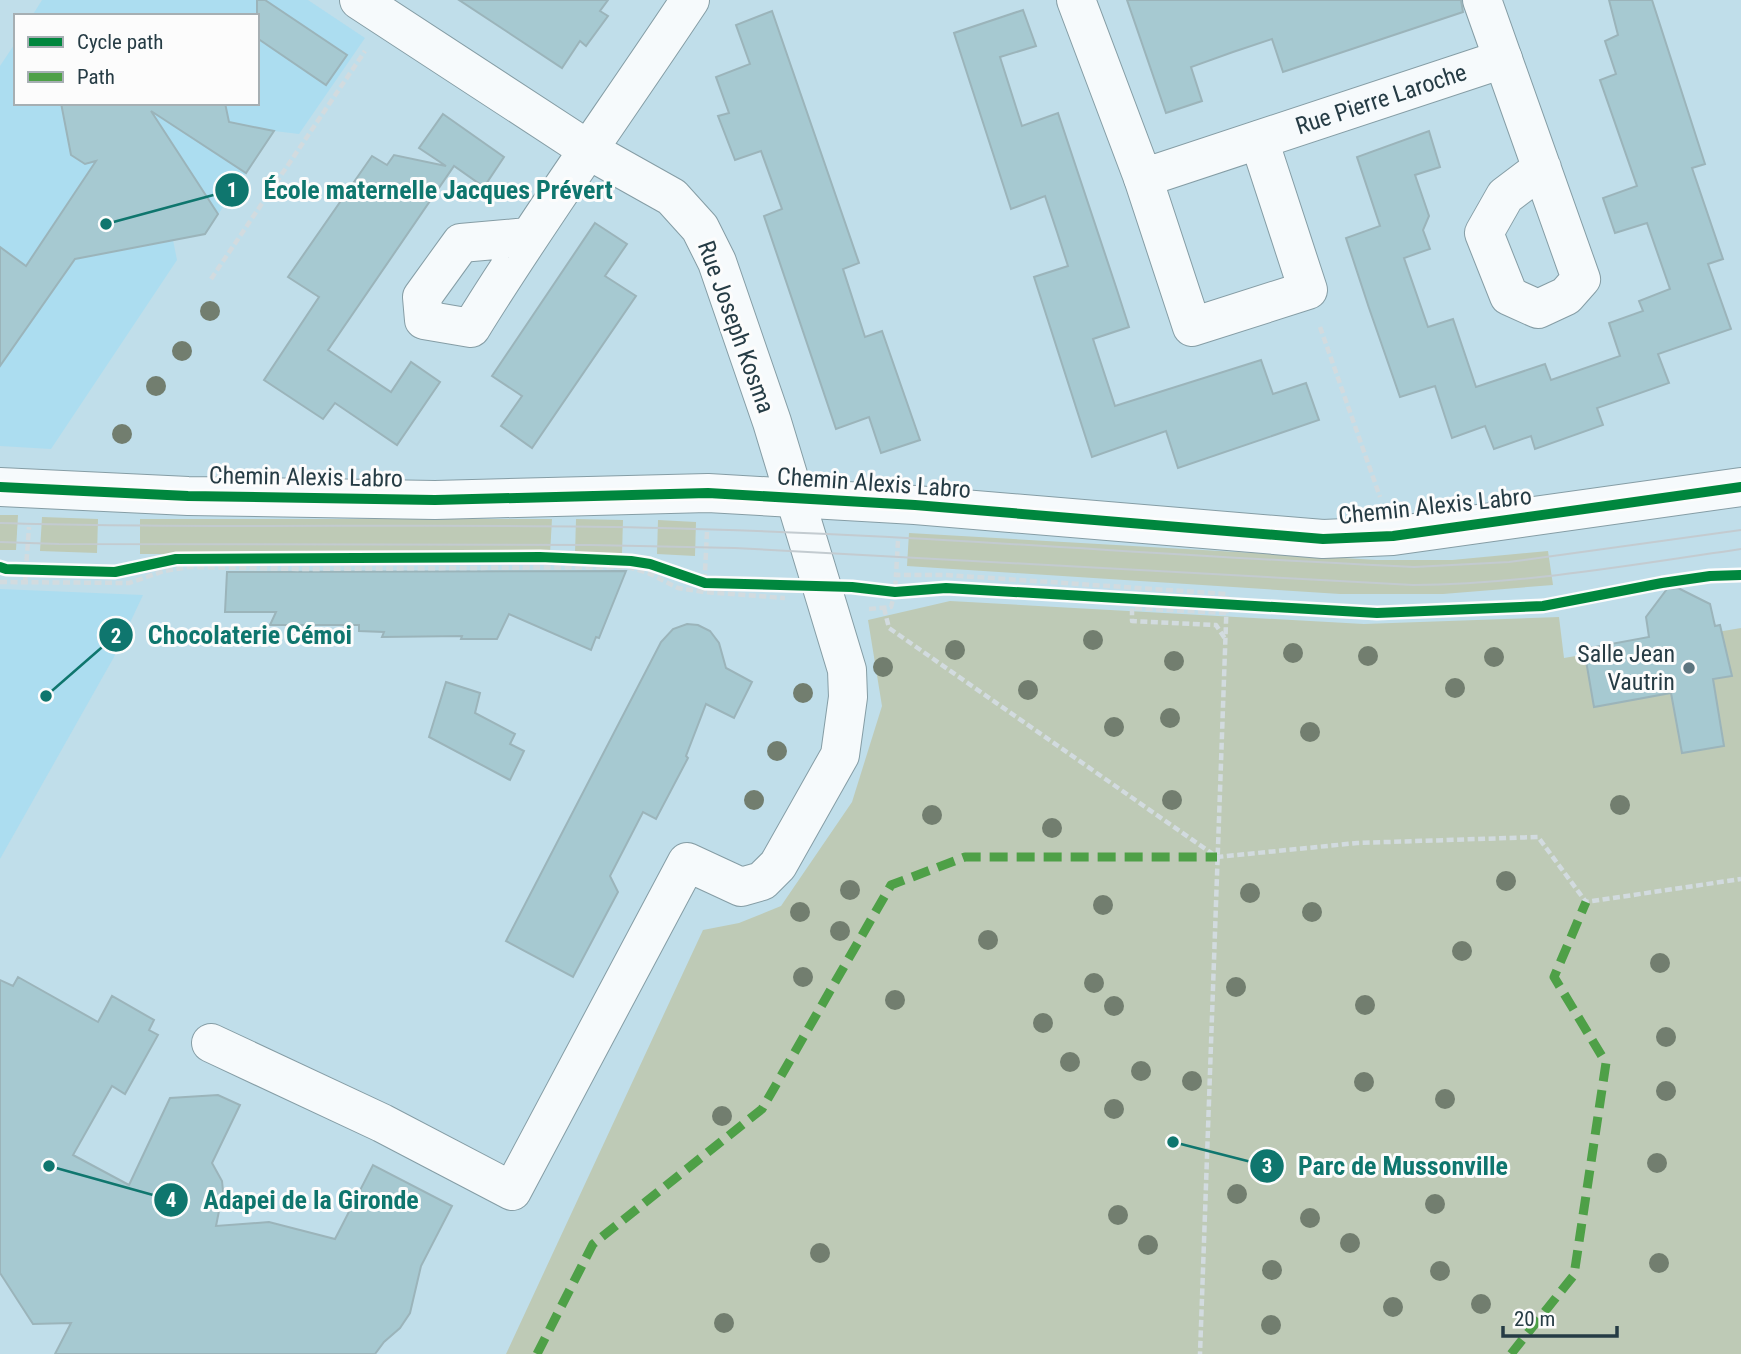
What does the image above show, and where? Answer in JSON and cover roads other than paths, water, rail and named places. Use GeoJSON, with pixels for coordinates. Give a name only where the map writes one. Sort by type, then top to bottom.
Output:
{"type":"FeatureCollection","features":[{"type":"Feature","properties":{"kind":"street"},"geometry":{"type":"LineString","coordinates":[[528,237],[590,151],[690,0]]}},
{"type":"Feature","properties":{"kind":"street"},"geometry":{"type":"LineString","coordinates":[[1076,0],[1143,178],[1192,327],[1308,290],[1259,140]]}},
{"type":"Feature","properties":{"kind":"street"},"geometry":{"type":"LineString","coordinates":[[1482,0],[1542,168]]}},
{"type":"Feature","properties":{"kind":"street","name":"Rue Joseph Kosma"},"geometry":{"type":"LineString","coordinates":[[211,1043],[382,1124],[512,1191],[687,862],[741,887],[762,881],[778,865],[840,755],[848,697],[847,670],[772,422],[717,262],[700,228],[672,197],[590,151],[371,8]]}},
{"type":"Feature","properties":{"kind":"street","name":"Rue Pierre Laroche"},"geometry":{"type":"LineString","coordinates":[[1143,178],[1503,59]]}},
{"type":"Feature","properties":{"kind":"street","name":"Chemin Alexis Labro"},"geometry":{"type":"LineString","coordinates":[[0,487],[188,496],[435,500],[708,493],[900,504],[1322,539],[1394,536],[1741,487]]}},
{"type":"Feature","properties":{"kind":"tram line"},"geometry":{"type":"LineString","coordinates":[[0,523],[662,528],[850,535],[1414,567],[1509,562],[1741,530]]}},
{"type":"Feature","properties":{"kind":"tram line"},"geometry":{"type":"LineString","coordinates":[[0,542],[735,548],[1413,585],[1537,577],[1741,549]]}},
{"type":"Feature","properties":{"kind":"place","name":"École maternelle Jacques Prévert"},"geometry":{"type":"Point","coordinates":[106,224]}},
{"type":"Feature","properties":{"kind":"place","name":"Salle Jean Vautrin"},"geometry":{"type":"Point","coordinates":[1689,668]}},
{"type":"Feature","properties":{"kind":"place","name":"Chocolaterie Cémoi"},"geometry":{"type":"Point","coordinates":[46,696]}},
{"type":"Feature","properties":{"kind":"place","name":"Parc de Mussonville"},"geometry":{"type":"Point","coordinates":[1173,1142]}},
{"type":"Feature","properties":{"kind":"place","name":"Adapei de la Gironde"},"geometry":{"type":"Point","coordinates":[49,1166]}}]}
